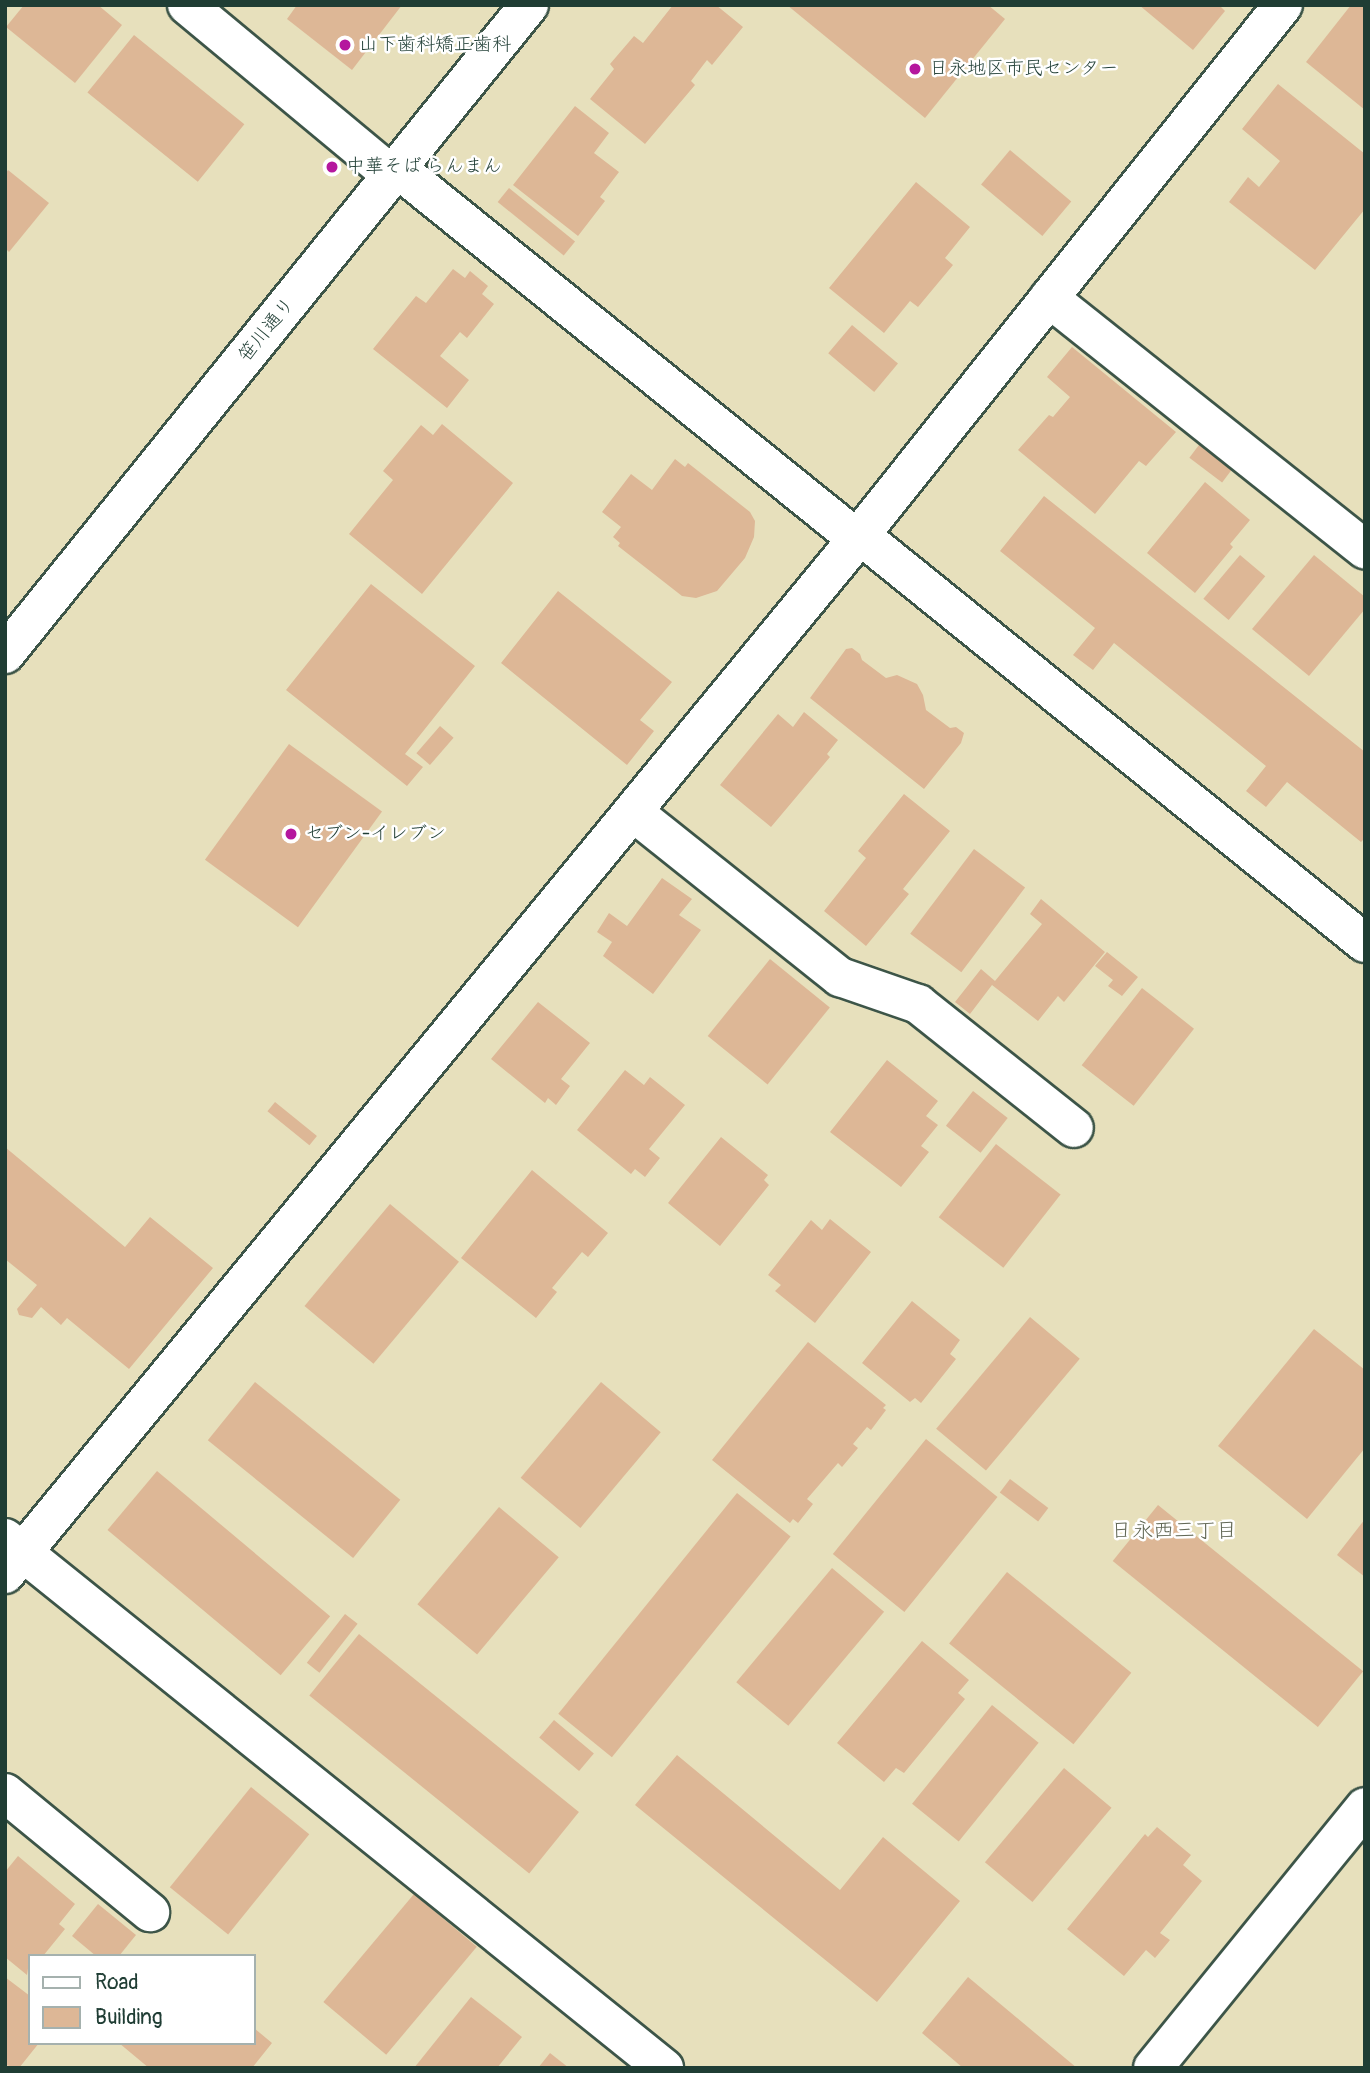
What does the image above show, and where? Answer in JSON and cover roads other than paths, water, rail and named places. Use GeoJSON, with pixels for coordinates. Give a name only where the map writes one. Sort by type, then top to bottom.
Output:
{"type":"FeatureCollection","features":[{"type":"Feature","properties":{"kind":"street"},"geometry":{"type":"LineString","coordinates":[[187,5],[1365,943]]}},
{"type":"Feature","properties":{"kind":"street","name":"笹川通り"},"geometry":{"type":"LineString","coordinates":[[5,654],[529,5]]}},
{"type":"Feature","properties":{"kind":"street"},"geometry":{"type":"LineString","coordinates":[[664,2068],[11,1554],[633,812],[858,537],[1283,5]]}},
{"type":"Feature","properties":{"kind":"street"},"geometry":{"type":"LineString","coordinates":[[1049,298],[1365,549]]}},
{"type":"Feature","properties":{"kind":"street"},"geometry":{"type":"LineString","coordinates":[[633,812],[840,977],[918,1003],[1074,1128]]}},
{"type":"Feature","properties":{"kind":"street"},"geometry":{"type":"LineString","coordinates":[[5,1793],[150,1912]]}},
{"type":"Feature","properties":{"kind":"street"},"geometry":{"type":"LineString","coordinates":[[1153,2068],[1365,1807]]}},
{"type":"Feature","properties":{"kind":"place","name":"山下歯科矯正歯科"},"geometry":{"type":"Point","coordinates":[345,45]}},
{"type":"Feature","properties":{"kind":"place","name":"日永地区市民センター"},"geometry":{"type":"Point","coordinates":[915,69]}},
{"type":"Feature","properties":{"kind":"place","name":"中華そば らんまん"},"geometry":{"type":"Point","coordinates":[332,167]}},
{"type":"Feature","properties":{"kind":"place","name":"セブン-イレブン"},"geometry":{"type":"Point","coordinates":[291,834]}},
{"type":"Feature","properties":{"kind":"district","name":"日永西三丁目"},"geometry":{"type":"Point","coordinates":[1174,1531]}}]}
